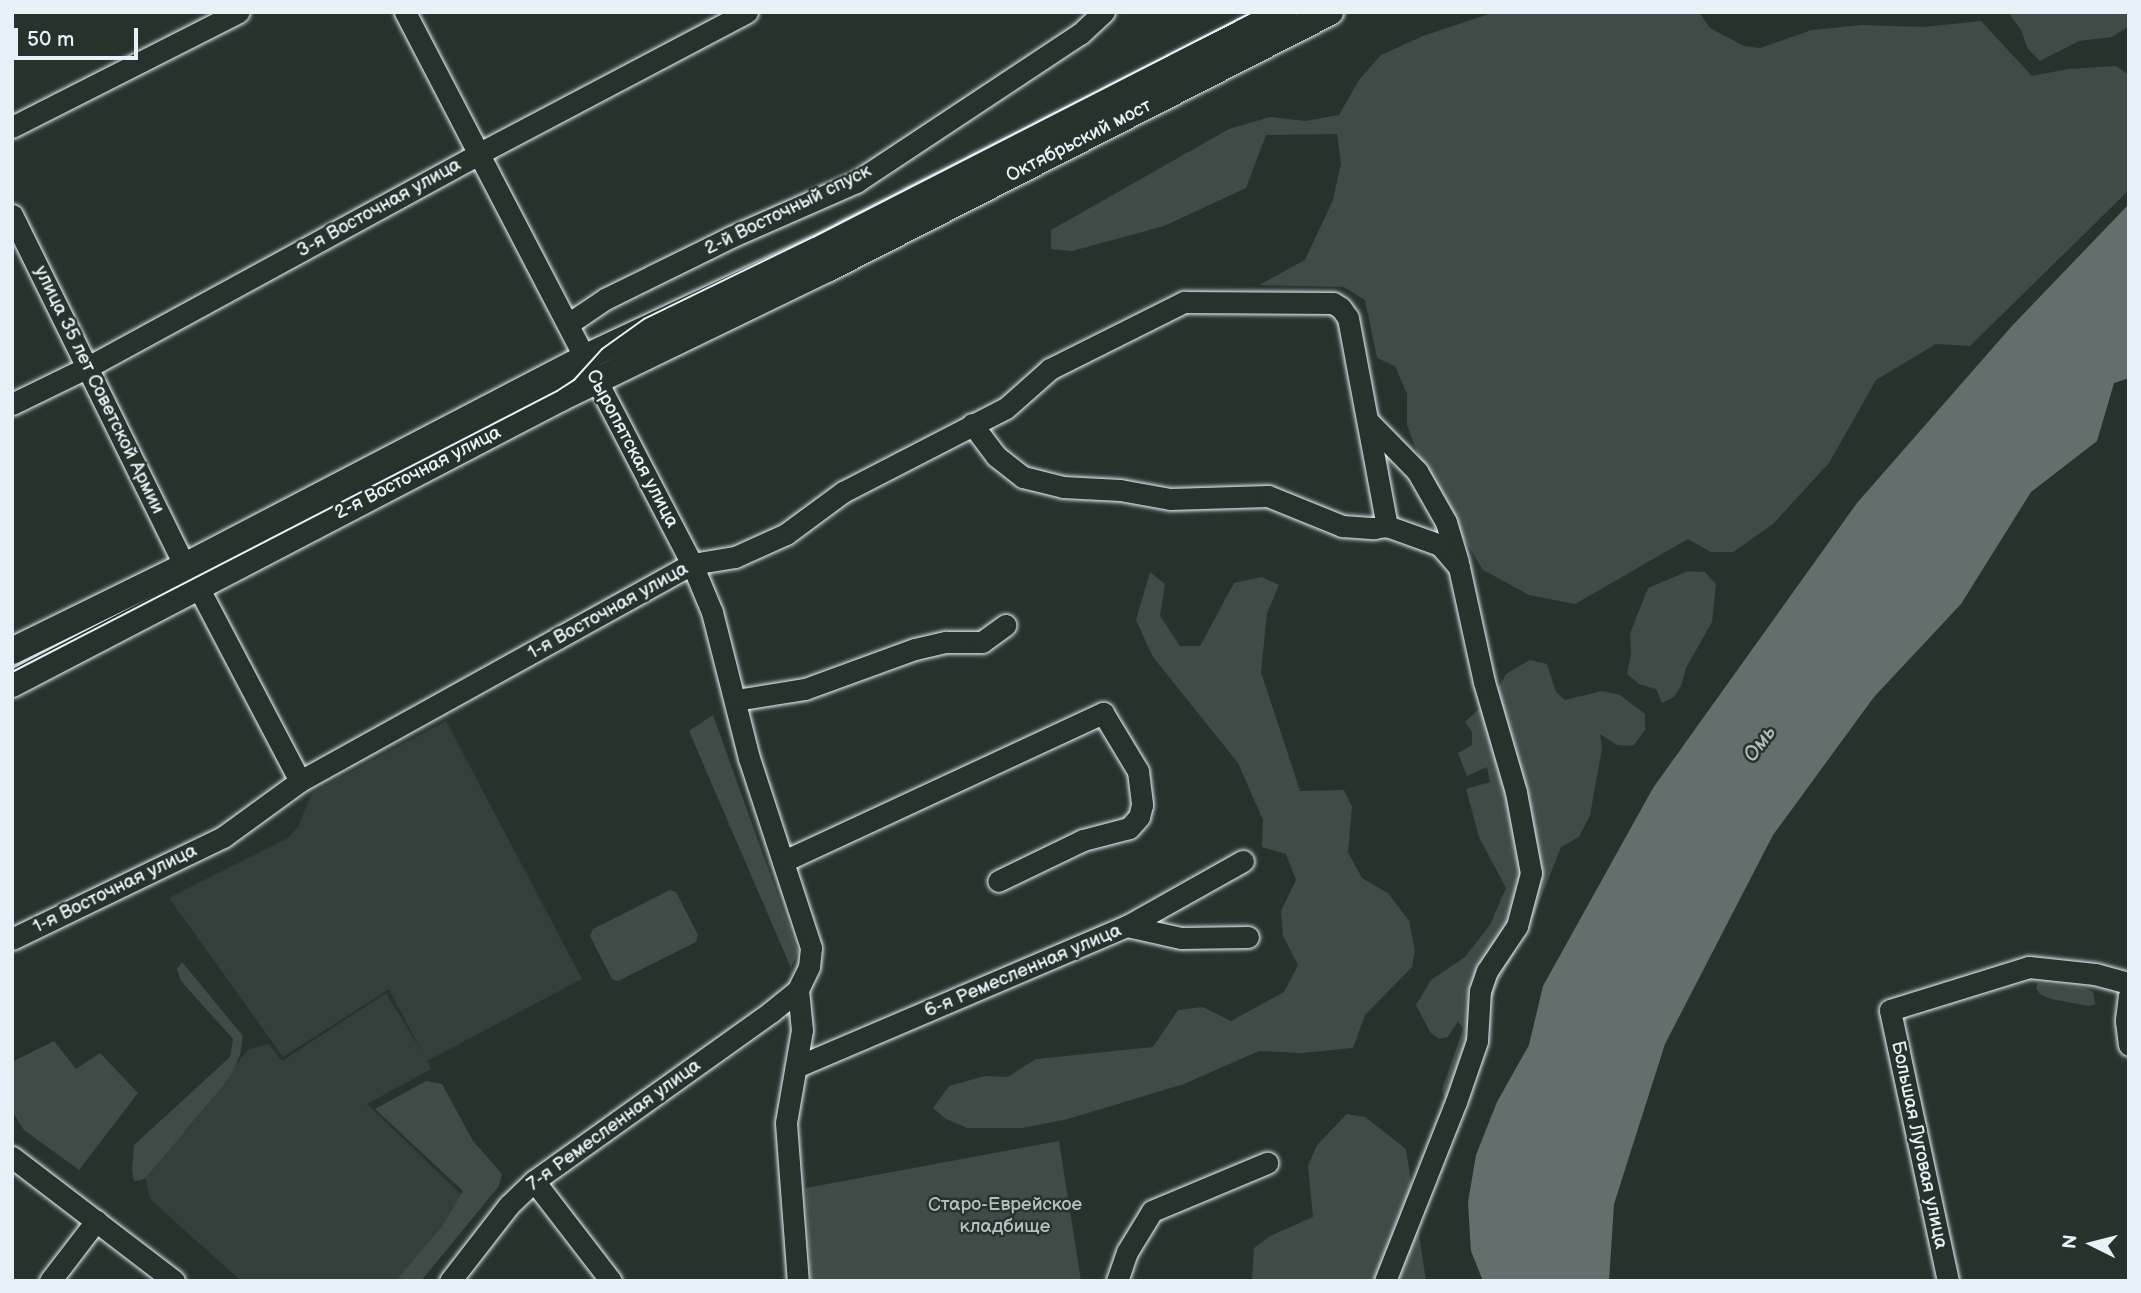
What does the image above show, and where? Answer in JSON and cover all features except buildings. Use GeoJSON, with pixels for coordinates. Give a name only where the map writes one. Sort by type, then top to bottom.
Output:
{"type":"FeatureCollection","features":[{"type":"Feature","properties":{"kind":"main road","name":"Октябрьский мост"},"geometry":{"type":"LineString","coordinates":[[822,259],[1284,12]]}},
{"type":"Feature","properties":{"kind":"main road","name":"Октябрьский мост"},"geometry":{"type":"LineString","coordinates":[[822,259],[1330,12]]}},
{"type":"Feature","properties":{"kind":"main road","name":"2-я Восточная улица"},"geometry":{"type":"LineString","coordinates":[[12,684],[191,576],[584,358],[822,259]]}},
{"type":"Feature","properties":{"kind":"main road","name":"2-я Восточная улица"},"geometry":{"type":"LineString","coordinates":[[12,650],[191,576],[597,381],[822,259]]}},
{"type":"Feature","properties":{"kind":"street"},"geometry":{"type":"LineString","coordinates":[[12,127],[239,12]]}},
{"type":"Feature","properties":{"kind":"street","name":"Сыропятская улица"},"geometry":{"type":"LineString","coordinates":[[405,12],[692,564],[712,612],[736,700],[748,758],[811,948],[809,967],[797,990]]}},
{"type":"Feature","properties":{"kind":"street","name":"3-я Восточная улица"},"geometry":{"type":"LineString","coordinates":[[12,404],[89,367],[478,154],[747,12]]}},
{"type":"Feature","properties":{"kind":"street","name":"2-й Восточный спуск"},"geometry":{"type":"LineString","coordinates":[[568,324],[605,299],[731,237],[856,182],[1080,34],[1096,14]]}},
{"type":"Feature","properties":{"kind":"street","name":"улица 35 лет Советской Армии"},"geometry":{"type":"LineString","coordinates":[[12,215],[191,576],[300,780]]}},
{"type":"Feature","properties":{"kind":"street","name":"1-я Восточная улица"},"geometry":{"type":"LineString","coordinates":[[12,939],[223,837],[300,780],[692,564],[736,557],[786,534],[843,492],[1006,408],[1050,369],[1184,302],[1334,303],[1348,318],[1369,422]]}},
{"type":"Feature","properties":{"kind":"street"},"geometry":{"type":"LineString","coordinates":[[1369,422],[1387,526]]}},
{"type":"Feature","properties":{"kind":"street"},"geometry":{"type":"LineString","coordinates":[[1369,422],[1417,471],[1446,522],[1460,567],[1484,682],[1516,792],[1531,873],[1517,926],[1487,971],[1480,991],[1477,1041],[1385,1281]]}},
{"type":"Feature","properties":{"kind":"street"},"geometry":{"type":"LineString","coordinates":[[972,424],[996,456],[1023,477],[1063,487],[1121,490],[1170,499],[1268,496],[1342,526],[1387,526],[1440,545],[1460,567]]}},
{"type":"Feature","properties":{"kind":"street"},"geometry":{"type":"LineString","coordinates":[[736,700],[805,689],[915,649],[946,642],[982,642],[1005,625]]}},
{"type":"Feature","properties":{"kind":"street"},"geometry":{"type":"LineString","coordinates":[[784,861],[1103,713],[1138,771],[1142,805],[1139,817],[1129,828],[1083,840],[998,881]]}},
{"type":"Feature","properties":{"kind":"street","name":"6-я Ремесленная улица"},"geometry":{"type":"LineString","coordinates":[[796,1068],[1127,926],[1243,861]]}},
{"type":"Feature","properties":{"kind":"street"},"geometry":{"type":"LineString","coordinates":[[1127,926],[1181,938],[1248,937]]}},
{"type":"Feature","properties":{"kind":"street","name":"Большая Луговая улица"},"geometry":{"type":"LineString","coordinates":[[1948,1281],[1890,1010],[2029,967],[2082,972],[2129,983]]}},
{"type":"Feature","properties":{"kind":"street"},"geometry":{"type":"LineString","coordinates":[[797,990],[802,1030],[786,1123],[786,1142],[798,1281]]}},
{"type":"Feature","properties":{"kind":"street","name":"7-я Ремесленная улица"},"geometry":{"type":"LineString","coordinates":[[450,1281],[509,1205],[534,1181],[771,1013],[797,990]]}},
{"type":"Feature","properties":{"kind":"street"},"geometry":{"type":"LineString","coordinates":[[2129,995],[2126,1021],[2129,1045]]}},
{"type":"Feature","properties":{"kind":"street"},"geometry":{"type":"LineString","coordinates":[[12,1157],[174,1281]]}},
{"type":"Feature","properties":{"kind":"street"},"geometry":{"type":"LineString","coordinates":[[1117,1281],[1127,1252],[1152,1211],[1267,1163]]}},
{"type":"Feature","properties":{"kind":"street"},"geometry":{"type":"LineString","coordinates":[[534,1181],[611,1281]]}},
{"type":"Feature","properties":{"kind":"street"},"geometry":{"type":"LineString","coordinates":[[50,1281],[96,1221]]}},
{"type":"Feature","properties":{"kind":"shaded area"},"geometry":{"type":"Polygon","coordinates":[[[446,721],[582,979],[427,1061],[431,1069],[367,1104],[466,1199],[409,1281],[241,1281],[150,1199],[144,1174],[249,1049],[269,1044],[282,1061],[386,993],[423,1054],[389,989],[283,1057],[169,898],[288,838],[298,827],[312,793],[446,721]]]}},
{"type":"Feature","properties":{"kind":"green space"},"geometry":{"type":"Polygon","coordinates":[[[1495,12],[1699,12],[1710,28],[1744,46],[1760,48],[1812,30],[1862,25],[1923,27],[1981,21],[2032,76],[2068,69],[2116,66],[2129,75],[2129,190],[1970,346],[1936,344],[1876,380],[1829,463],[1773,524],[1733,552],[1711,552],[1688,539],[1575,604],[1529,595],[1483,570],[1426,477],[1407,425],[1407,394],[1395,366],[1377,358],[1365,300],[1344,287],[1259,285],[1305,260],[1333,200],[1341,164],[1337,134],[1266,135],[1246,188],[1164,226],[1072,251],[1051,249],[1051,230],[1229,129],[1270,117],[1305,121],[1339,115],[1359,80],[1381,55],[1423,36],[1495,12]]]}},
{"type":"Feature","properties":{"kind":"green space"},"geometry":{"type":"Polygon","coordinates":[[[2008,12],[2129,12],[2129,26],[2112,37],[2079,41],[2040,61],[2028,49],[2021,30],[2008,12]]]}},
{"type":"Feature","properties":{"kind":"green space"},"geometry":{"type":"Polygon","coordinates":[[[1688,571],[1705,572],[1716,584],[1712,622],[1686,668],[1681,686],[1674,697],[1662,703],[1656,689],[1639,684],[1627,674],[1631,656],[1630,633],[1648,588],[1688,571]]]}},
{"type":"Feature","properties":{"kind":"green space"},"geometry":{"type":"Polygon","coordinates":[[[1150,572],[1165,584],[1160,616],[1180,646],[1200,646],[1234,583],[1262,577],[1279,585],[1267,613],[1261,672],[1300,791],[1344,790],[1352,807],[1348,852],[1362,878],[1388,893],[1409,921],[1415,951],[1412,967],[1365,1015],[1353,1048],[1302,1053],[1259,1051],[1184,1084],[1068,1119],[1022,1128],[967,1128],[946,1119],[933,1108],[949,1086],[985,1076],[1008,1077],[1036,1059],[1153,1047],[1178,1010],[1203,1007],[1231,1021],[1284,992],[1298,965],[1283,936],[1281,911],[1296,880],[1286,854],[1262,847],[1263,820],[1238,763],[1153,657],[1136,620],[1150,572]]]}},
{"type":"Feature","properties":{"kind":"green space"},"geometry":{"type":"Polygon","coordinates":[[[1530,660],[1547,664],[1556,692],[1565,700],[1602,691],[1620,695],[1645,714],[1645,730],[1633,746],[1617,745],[1600,734],[1602,749],[1590,815],[1579,837],[1561,847],[1535,913],[1498,985],[1449,1099],[1445,1099],[1442,1089],[1463,1029],[1458,1021],[1448,1037],[1439,1039],[1430,1032],[1416,1005],[1431,980],[1465,957],[1490,925],[1506,888],[1479,837],[1466,789],[1490,782],[1487,767],[1467,776],[1458,753],[1472,745],[1472,732],[1465,722],[1495,694],[1506,674],[1530,660]]]}},
{"type":"Feature","properties":{"kind":"green space"},"geometry":{"type":"Polygon","coordinates":[[[713,715],[798,952],[791,968],[689,731],[713,715]]]}},
{"type":"Feature","properties":{"kind":"green space"},"geometry":{"type":"Polygon","coordinates":[[[670,890],[676,892],[698,935],[696,942],[618,981],[612,979],[590,936],[593,929],[670,890]]]}},
{"type":"Feature","properties":{"kind":"green space"},"geometry":{"type":"Polygon","coordinates":[[[182,962],[243,1036],[240,1055],[230,1077],[149,1174],[142,1180],[134,1181],[134,1145],[230,1057],[233,1039],[181,981],[177,969],[182,962]]]}},
{"type":"Feature","properties":{"kind":"green space"},"geometry":{"type":"Polygon","coordinates":[[[2038,983],[2085,988],[2093,992],[2095,1004],[2089,1006],[2051,999],[2040,994],[2036,988],[2038,983]]]}},
{"type":"Feature","properties":{"kind":"green space"},"geometry":{"type":"Polygon","coordinates":[[[54,1041],[76,1069],[100,1053],[138,1093],[79,1170],[24,1130],[12,1111],[12,1062],[54,1041]]]}},
{"type":"Feature","properties":{"kind":"green space"},"geometry":{"type":"Polygon","coordinates":[[[426,1081],[442,1084],[473,1141],[502,1174],[499,1186],[421,1281],[396,1281],[443,1225],[463,1191],[375,1109],[426,1081]]]}},
{"type":"Feature","properties":{"kind":"green space"},"geometry":{"type":"Polygon","coordinates":[[[1347,1114],[1365,1117],[1406,1149],[1426,1281],[1252,1281],[1254,1248],[1270,1236],[1313,1217],[1308,1166],[1317,1145],[1347,1114]]]}},
{"type":"Feature","properties":{"kind":"green space","name":"Старо-Еврейское кладбище"},"geometry":{"type":"Polygon","coordinates":[[[1059,1141],[1081,1281],[811,1281],[806,1188],[1059,1141]]]}},
{"type":"Feature","properties":{"kind":"water","name":"Омь"},"geometry":{"type":"Polygon","coordinates":[[[2129,204],[2129,378],[2114,383],[2097,441],[2031,492],[1961,604],[1874,697],[1773,835],[1665,1044],[1614,1204],[1609,1281],[1483,1281],[1471,1251],[1468,1202],[1476,1155],[1497,1102],[1529,1045],[1543,986],[1653,788],[1857,503],[2011,327],[2129,204]]]}},
{"type":"Feature","properties":{"kind":"tram line"},"geometry":{"type":"LineString","coordinates":[[12,672],[557,391],[574,380],[602,349],[644,319],[813,237],[1252,12]]}}]}
